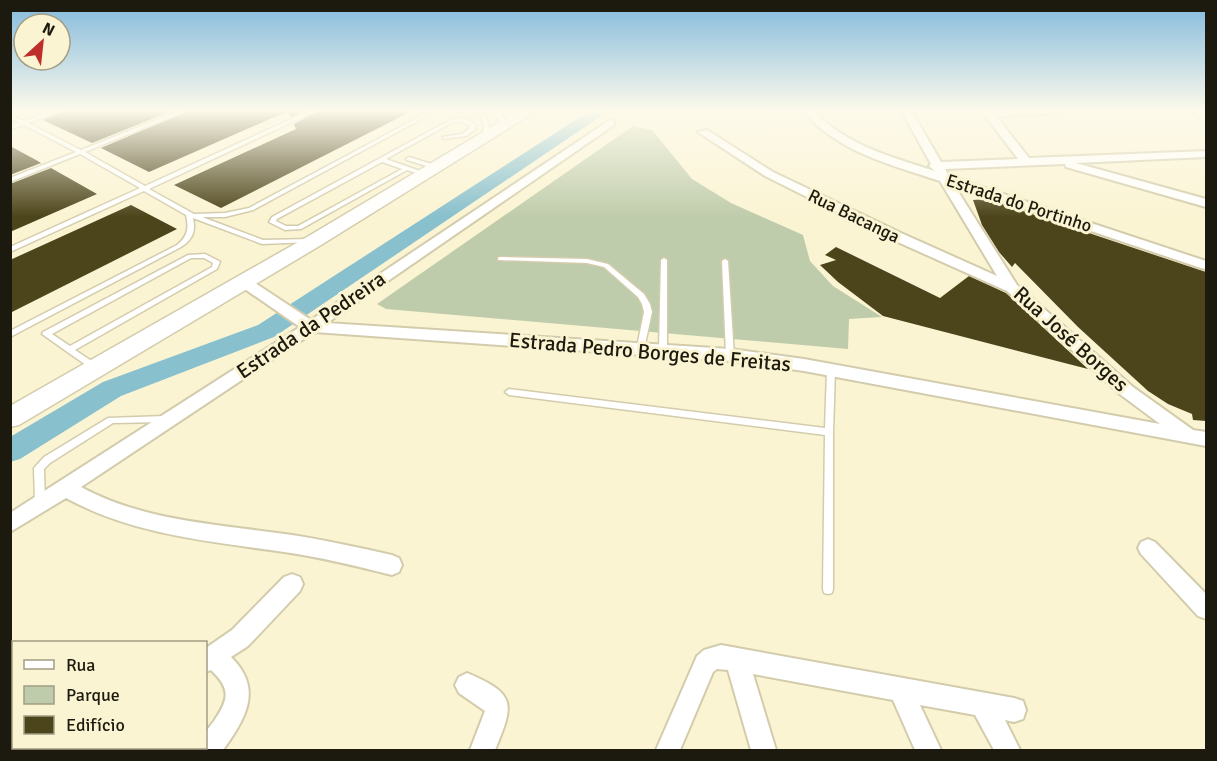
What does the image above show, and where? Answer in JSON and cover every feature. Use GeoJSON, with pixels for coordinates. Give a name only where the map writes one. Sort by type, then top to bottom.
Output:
{"type":"FeatureCollection","features":[{"type":"Feature","properties":{"kind":"street"},"geometry":{"type":"LineString","coordinates":[[10,418],[314,241],[472,146]]}},
{"type":"Feature","properties":{"kind":"street","name":"Estrada da Pedreira"},"geometry":{"type":"LineString","coordinates":[[10,524],[169,419],[304,322],[574,146]]}},
{"type":"Feature","properties":{"kind":"street","name":"Rua Bacanga"},"geometry":{"type":"LineString","coordinates":[[724,146],[769,174],[896,236],[1012,288]]}},
{"type":"Feature","properties":{"kind":"street","name":"Estrada do Portinho"},"geometry":{"type":"LineString","coordinates":[[854,146],[874,155],[939,171],[1206,265]]}},
{"type":"Feature","properties":{"kind":"street","name":"Rua José Borges"},"geometry":{"type":"LineString","coordinates":[[925,146],[966,217],[1012,288],[1127,391],[1202,440]]}},
{"type":"Feature","properties":{"kind":"street"},"geometry":{"type":"LineString","coordinates":[[1013,146],[1026,162]]}},
{"type":"Feature","properties":{"kind":"street"},"geometry":{"type":"LineString","coordinates":[[939,171],[1055,160],[1206,154]]}},
{"type":"Feature","properties":{"kind":"street"},"geometry":{"type":"LineString","coordinates":[[1096,159],[1103,174]]}},
{"type":"Feature","properties":{"kind":"street"},"geometry":{"type":"LineString","coordinates":[[1055,160],[1206,204]]}},
{"type":"Feature","properties":{"kind":"street"},"geometry":{"type":"LineString","coordinates":[[244,282],[304,322]]}},
{"type":"Feature","properties":{"kind":"street","name":"Estrada Pedro Borges de Freitas"},"geometry":{"type":"LineString","coordinates":[[304,322],[730,355],[831,370],[1202,440]]}},
{"type":"Feature","properties":{"kind":"street"},"geometry":{"type":"LineString","coordinates":[[65,488],[92,502],[136,518],[316,548],[392,565]]}},
{"type":"Feature","properties":{"kind":"street"},"geometry":{"type":"LineString","coordinates":[[1148,548],[1206,609]]}},
{"type":"Feature","properties":{"kind":"street"},"geometry":{"type":"LineString","coordinates":[[208,750],[235,709],[239,692],[234,678],[210,659],[240,638],[292,584]]}},
{"type":"Feature","properties":{"kind":"street"},"geometry":{"type":"LineString","coordinates":[[674,745],[705,664],[712,658],[721,657],[1014,710]]}},
{"type":"Feature","properties":{"kind":"street"},"geometry":{"type":"LineString","coordinates":[[737,659],[763,750]]}},
{"type":"Feature","properties":{"kind":"street"},"geometry":{"type":"LineString","coordinates":[[467,685],[491,697],[496,703],[498,713],[483,750]]}},
{"type":"Feature","properties":{"kind":"street"},"geometry":{"type":"LineString","coordinates":[[900,689],[928,750]]}},
{"type":"Feature","properties":{"kind":"street"},"geometry":{"type":"LineString","coordinates":[[982,704],[1007,750]]}},
{"type":"Feature","properties":{"kind":"lane"},"geometry":{"type":"LineString","coordinates":[[68,146],[189,214],[262,242],[314,241]]}},
{"type":"Feature","properties":{"kind":"lane"},"geometry":{"type":"LineString","coordinates":[[10,180],[97,146]]}},
{"type":"Feature","properties":{"kind":"lane"},"geometry":{"type":"LineString","coordinates":[[10,250],[239,146]]}},
{"type":"Feature","properties":{"kind":"lane"},"geometry":{"type":"LineString","coordinates":[[189,214],[225,215],[251,209],[370,146]]}},
{"type":"Feature","properties":{"kind":"lane"},"geometry":{"type":"LineString","coordinates":[[407,168],[305,226],[289,229],[272,222],[274,218],[408,146]]}},
{"type":"Feature","properties":{"kind":"lane"},"geometry":{"type":"LineString","coordinates":[[409,159],[430,171]]}},
{"type":"Feature","properties":{"kind":"lane"},"geometry":{"type":"LineString","coordinates":[[382,160],[407,168],[430,171]]}},
{"type":"Feature","properties":{"kind":"lane"},"geometry":{"type":"LineString","coordinates":[[10,335],[179,246],[192,235],[193,228],[189,214]]}},
{"type":"Feature","properties":{"kind":"lane"},"geometry":{"type":"LineString","coordinates":[[69,350],[215,268],[217,262],[205,256],[190,256],[46,334],[69,350],[96,368]]}},
{"type":"Feature","properties":{"kind":"lane"},"geometry":{"type":"LineString","coordinates":[[500,259],[587,261],[606,265],[641,296],[646,304],[648,312],[641,348]]}},
{"type":"Feature","properties":{"kind":"lane"},"geometry":{"type":"LineString","coordinates":[[663,349],[664,260]]}},
{"type":"Feature","properties":{"kind":"lane"},"geometry":{"type":"LineString","coordinates":[[725,261],[730,355]]}},
{"type":"Feature","properties":{"kind":"lane"},"geometry":{"type":"LineString","coordinates":[[828,589],[831,370]]}},
{"type":"Feature","properties":{"kind":"lane"},"geometry":{"type":"LineString","coordinates":[[509,392],[829,432]]}},
{"type":"Feature","properties":{"kind":"lane"},"geometry":{"type":"LineString","coordinates":[[40,504],[39,468],[47,460],[111,420],[169,419]]}},
{"type":"Feature","properties":{"kind":"green space"},"geometry":{"type":"Polygon","coordinates":[[[605,146],[665,146],[692,179],[731,203],[803,235],[810,261],[833,286],[882,317],[849,319],[848,349],[386,309],[377,304],[605,146]]]}},
{"type":"Feature","properties":{"kind":"building"},"geometry":{"type":"Polygon","coordinates":[[[10,146],[36,160],[41,163],[10,175],[10,146]]]}},
{"type":"Feature","properties":{"kind":"building"},"geometry":{"type":"Polygon","coordinates":[[[107,146],[209,146],[149,172],[101,148],[107,146]]]}},
{"type":"Feature","properties":{"kind":"building"},"geometry":{"type":"Polygon","coordinates":[[[260,146],[344,146],[221,208],[174,185],[260,146]]]}},
{"type":"Feature","properties":{"kind":"building"},"geometry":{"type":"Polygon","coordinates":[[[51,168],[97,194],[10,232],[10,184],[51,168]]]}},
{"type":"Feature","properties":{"kind":"building"},"geometry":{"type":"Polygon","coordinates":[[[987,199],[1206,272],[1206,421],[1193,420],[1192,414],[1168,404],[1148,391],[1078,327],[1015,263],[1012,267],[999,252],[982,225],[973,200],[987,199]]]}},
{"type":"Feature","properties":{"kind":"building"},"geometry":{"type":"Polygon","coordinates":[[[131,205],[177,229],[10,313],[10,260],[131,205]]]}},
{"type":"Feature","properties":{"kind":"building"},"geometry":{"type":"Polygon","coordinates":[[[836,247],[940,298],[969,276],[1006,293],[1088,369],[883,316],[838,282],[820,265],[836,260],[825,255],[836,247]]]}},
{"type":"Feature","properties":{"kind":"waterway"},"geometry":{"type":"LineString","coordinates":[[10,451],[112,389],[266,331],[548,146]]}}]}
